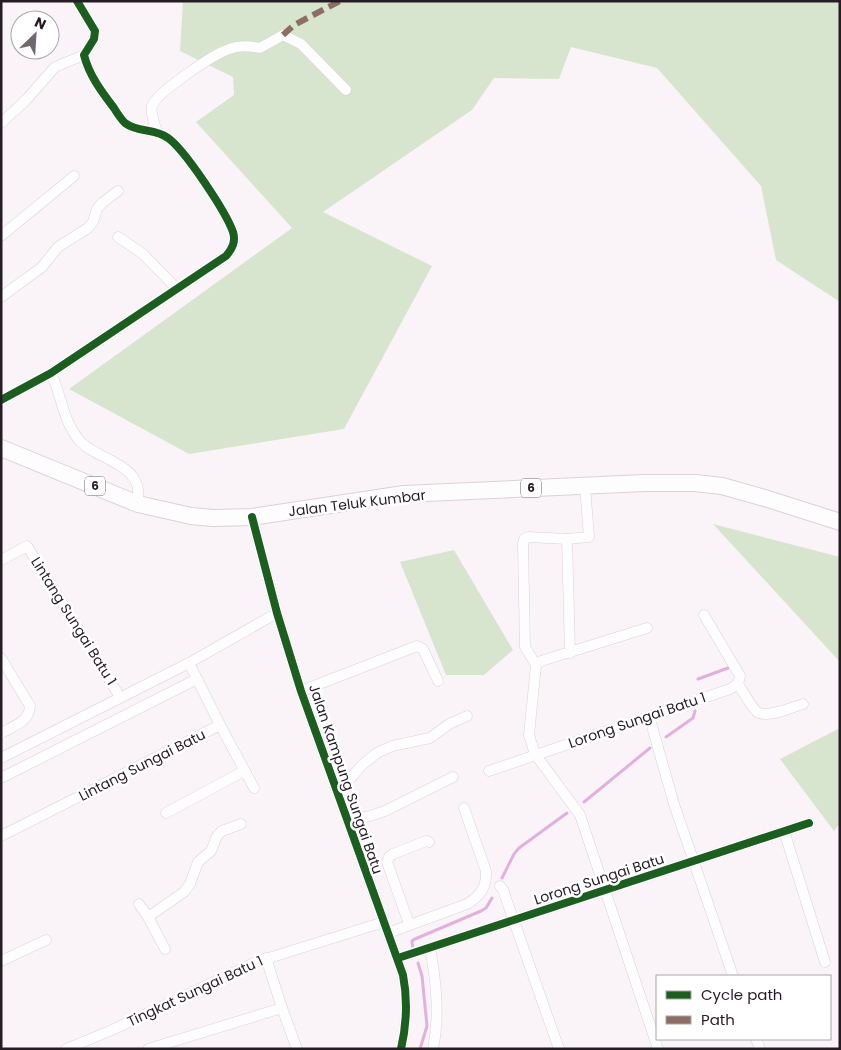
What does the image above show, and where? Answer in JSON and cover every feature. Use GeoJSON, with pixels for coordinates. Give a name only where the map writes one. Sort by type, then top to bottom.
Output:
{"type":"FeatureCollection","features":[{"type":"Feature","properties":{"kind":"main road","name":"Jalan Teluk Kumbar"},"geometry":{"type":"LineString","coordinates":[[1,448],[138,504],[191,516],[213,518],[252,516],[404,494],[652,483],[722,486],[840,522]]}},
{"type":"Feature","properties":{"kind":"street"},"geometry":{"type":"LineString","coordinates":[[1,123],[26,100],[55,67],[84,55],[94,39],[95,31],[77,1]]}},
{"type":"Feature","properties":{"kind":"street"},"geometry":{"type":"LineString","coordinates":[[157,132],[152,108],[155,99],[174,83],[219,53],[230,48],[245,45],[260,48],[283,35],[301,44],[346,90]]}},
{"type":"Feature","properties":{"kind":"street"},"geometry":{"type":"LineString","coordinates":[[1,400],[51,373],[226,256],[234,246],[234,233],[199,174],[167,137],[157,132],[134,128],[124,122],[102,93],[87,68],[84,55]]}},
{"type":"Feature","properties":{"kind":"street"},"geometry":{"type":"LineString","coordinates":[[1,236],[74,176]]}},
{"type":"Feature","properties":{"kind":"street"},"geometry":{"type":"LineString","coordinates":[[1,297],[42,267],[58,247],[88,228],[93,222],[97,209],[118,191]]}},
{"type":"Feature","properties":{"kind":"street"},"geometry":{"type":"LineString","coordinates":[[118,237],[143,254],[176,288]]}},
{"type":"Feature","properties":{"kind":"street"},"geometry":{"type":"LineString","coordinates":[[51,373],[56,383],[65,416],[80,441],[132,476],[137,485],[138,504]]}},
{"type":"Feature","properties":{"kind":"street"},"geometry":{"type":"LineString","coordinates":[[585,486],[589,537],[567,539],[529,537],[524,539],[522,544],[525,647],[536,665],[529,735],[535,754],[580,815],[656,1048]]}},
{"type":"Feature","properties":{"kind":"street","name":"Jalan Kampung Sungai Batu"},"geometry":{"type":"LineString","coordinates":[[252,516],[277,613],[302,691],[398,958],[407,994],[407,1013],[401,1049]]}},
{"type":"Feature","properties":{"kind":"street"},"geometry":{"type":"LineString","coordinates":[[567,539],[570,653]]}},
{"type":"Feature","properties":{"kind":"street","name":"Lintang Sungai Batu 1"},"geometry":{"type":"LineString","coordinates":[[1,560],[27,546],[120,697]]}},
{"type":"Feature","properties":{"kind":"street"},"geometry":{"type":"LineString","coordinates":[[1,758],[189,663],[277,613]]}},
{"type":"Feature","properties":{"kind":"street"},"geometry":{"type":"LineString","coordinates":[[704,615],[740,676],[738,684],[758,713],[764,715],[772,714],[803,704]]}},
{"type":"Feature","properties":{"kind":"street"},"geometry":{"type":"LineString","coordinates":[[536,665],[541,661],[647,628]]}},
{"type":"Feature","properties":{"kind":"street"},"geometry":{"type":"LineString","coordinates":[[302,691],[420,646],[438,681]]}},
{"type":"Feature","properties":{"kind":"street"},"geometry":{"type":"LineString","coordinates":[[1,658],[30,706],[26,719],[1,733]]}},
{"type":"Feature","properties":{"kind":"street","name":"Lintang Sungai Batu"},"geometry":{"type":"LineString","coordinates":[[1,836],[220,725],[189,663]]}},
{"type":"Feature","properties":{"kind":"street"},"geometry":{"type":"LineString","coordinates":[[1,778],[197,679]]}},
{"type":"Feature","properties":{"kind":"street","name":"Lorong Sungai Batu 1"},"geometry":{"type":"LineString","coordinates":[[489,771],[730,689],[738,684]]}},
{"type":"Feature","properties":{"kind":"street"},"geometry":{"type":"LineString","coordinates":[[335,786],[350,779],[362,765],[377,753],[392,746],[430,738],[449,724],[467,716]]}},
{"type":"Feature","properties":{"kind":"street"},"geometry":{"type":"LineString","coordinates":[[649,716],[674,804],[733,975]]}},
{"type":"Feature","properties":{"kind":"street"},"geometry":{"type":"LineString","coordinates":[[220,725],[254,788]]}},
{"type":"Feature","properties":{"kind":"street"},"geometry":{"type":"LineString","coordinates":[[166,813],[244,771]]}},
{"type":"Feature","properties":{"kind":"street"},"geometry":{"type":"LineString","coordinates":[[347,820],[385,812],[453,777]]}},
{"type":"Feature","properties":{"kind":"street"},"geometry":{"type":"LineString","coordinates":[[464,808],[486,871],[493,884],[504,890],[559,1049]]}},
{"type":"Feature","properties":{"kind":"street","name":"Lorong Sungai Batu"},"geometry":{"type":"LineString","coordinates":[[398,958],[809,823]]}},
{"type":"Feature","properties":{"kind":"street"},"geometry":{"type":"LineString","coordinates":[[148,917],[184,892],[190,884],[198,862],[211,851],[217,836],[222,831],[241,824]]}},
{"type":"Feature","properties":{"kind":"street"},"geometry":{"type":"LineString","coordinates":[[784,831],[825,962]]}},
{"type":"Feature","properties":{"kind":"street"},"geometry":{"type":"LineString","coordinates":[[409,924],[387,862],[388,857],[426,841],[429,842]]}},
{"type":"Feature","properties":{"kind":"street"},"geometry":{"type":"LineString","coordinates":[[388,933],[467,904],[493,884]]}},
{"type":"Feature","properties":{"kind":"street"},"geometry":{"type":"LineString","coordinates":[[139,904],[166,949]]}},
{"type":"Feature","properties":{"kind":"street","name":"Tingkat Sungai Batu 1"},"geometry":{"type":"LineString","coordinates":[[66,1049],[112,1030],[266,958],[384,922]]}},
{"type":"Feature","properties":{"kind":"street"},"geometry":{"type":"LineString","coordinates":[[1,961],[46,940]]}},
{"type":"Feature","properties":{"kind":"street"},"geometry":{"type":"LineString","coordinates":[[430,948],[437,1005],[437,1028],[433,1049]]}},
{"type":"Feature","properties":{"kind":"street"},"geometry":{"type":"LineString","coordinates":[[266,958],[297,1049]]}},
{"type":"Feature","properties":{"kind":"street"},"geometry":{"type":"LineString","coordinates":[[148,1049],[282,1008]]}},
{"type":"Feature","properties":{"kind":"green space"},"geometry":{"type":"Polygon","coordinates":[[[183,1],[840,1],[840,302],[776,260],[761,186],[657,68],[571,47],[559,79],[494,78],[472,110],[323,212],[432,266],[344,429],[189,454],[69,389],[292,228],[196,122],[234,95],[233,77],[180,51],[183,1]]]}},
{"type":"Feature","properties":{"kind":"green space"},"geometry":{"type":"Polygon","coordinates":[[[713,524],[840,557],[840,662],[713,524]]]}},
{"type":"Feature","properties":{"kind":"green space"},"geometry":{"type":"Polygon","coordinates":[[[454,550],[513,650],[484,675],[446,675],[400,562],[454,550]]]}},
{"type":"Feature","properties":{"kind":"green space"},"geometry":{"type":"Polygon","coordinates":[[[840,728],[840,823],[834,831],[780,759],[840,728]]]}},
{"type":"Feature","properties":{"kind":"waterway"},"geometry":{"type":"LineString","coordinates":[[698,679],[728,668]]}},
{"type":"Feature","properties":{"kind":"waterway"},"geometry":{"type":"LineString","coordinates":[[666,737],[693,718],[695,711]]}},
{"type":"Feature","properties":{"kind":"waterway"},"geometry":{"type":"LineString","coordinates":[[584,802],[650,748]]}},
{"type":"Feature","properties":{"kind":"waterway"},"geometry":{"type":"LineString","coordinates":[[502,878],[519,848],[567,813]]}},
{"type":"Feature","properties":{"kind":"waterway"},"geometry":{"type":"LineString","coordinates":[[413,949],[412,941],[415,939],[481,911],[486,908],[492,898]]}},
{"type":"Feature","properties":{"kind":"waterway"},"geometry":{"type":"LineString","coordinates":[[418,963],[422,976],[427,1026],[420,1049]]}},
{"type":"Feature","properties":{"kind":"marked path"},"geometry":{"type":"LineString","coordinates":[[283,35],[294,25],[340,1]]}},
{"type":"Feature","properties":{"kind":"cycle path"},"geometry":{"type":"LineString","coordinates":[[1,400],[51,373],[226,256],[234,242],[233,232],[229,223],[204,182],[184,155],[163,135],[135,128],[125,123],[100,89],[92,76],[84,55],[94,39],[95,31],[77,1]]}},
{"type":"Feature","properties":{"kind":"cycle path"},"geometry":{"type":"LineString","coordinates":[[252,517],[277,613],[301,691],[403,975],[406,1012],[401,1049]]}},
{"type":"Feature","properties":{"kind":"cycle path"},"geometry":{"type":"LineString","coordinates":[[398,958],[809,823]]}}]}
